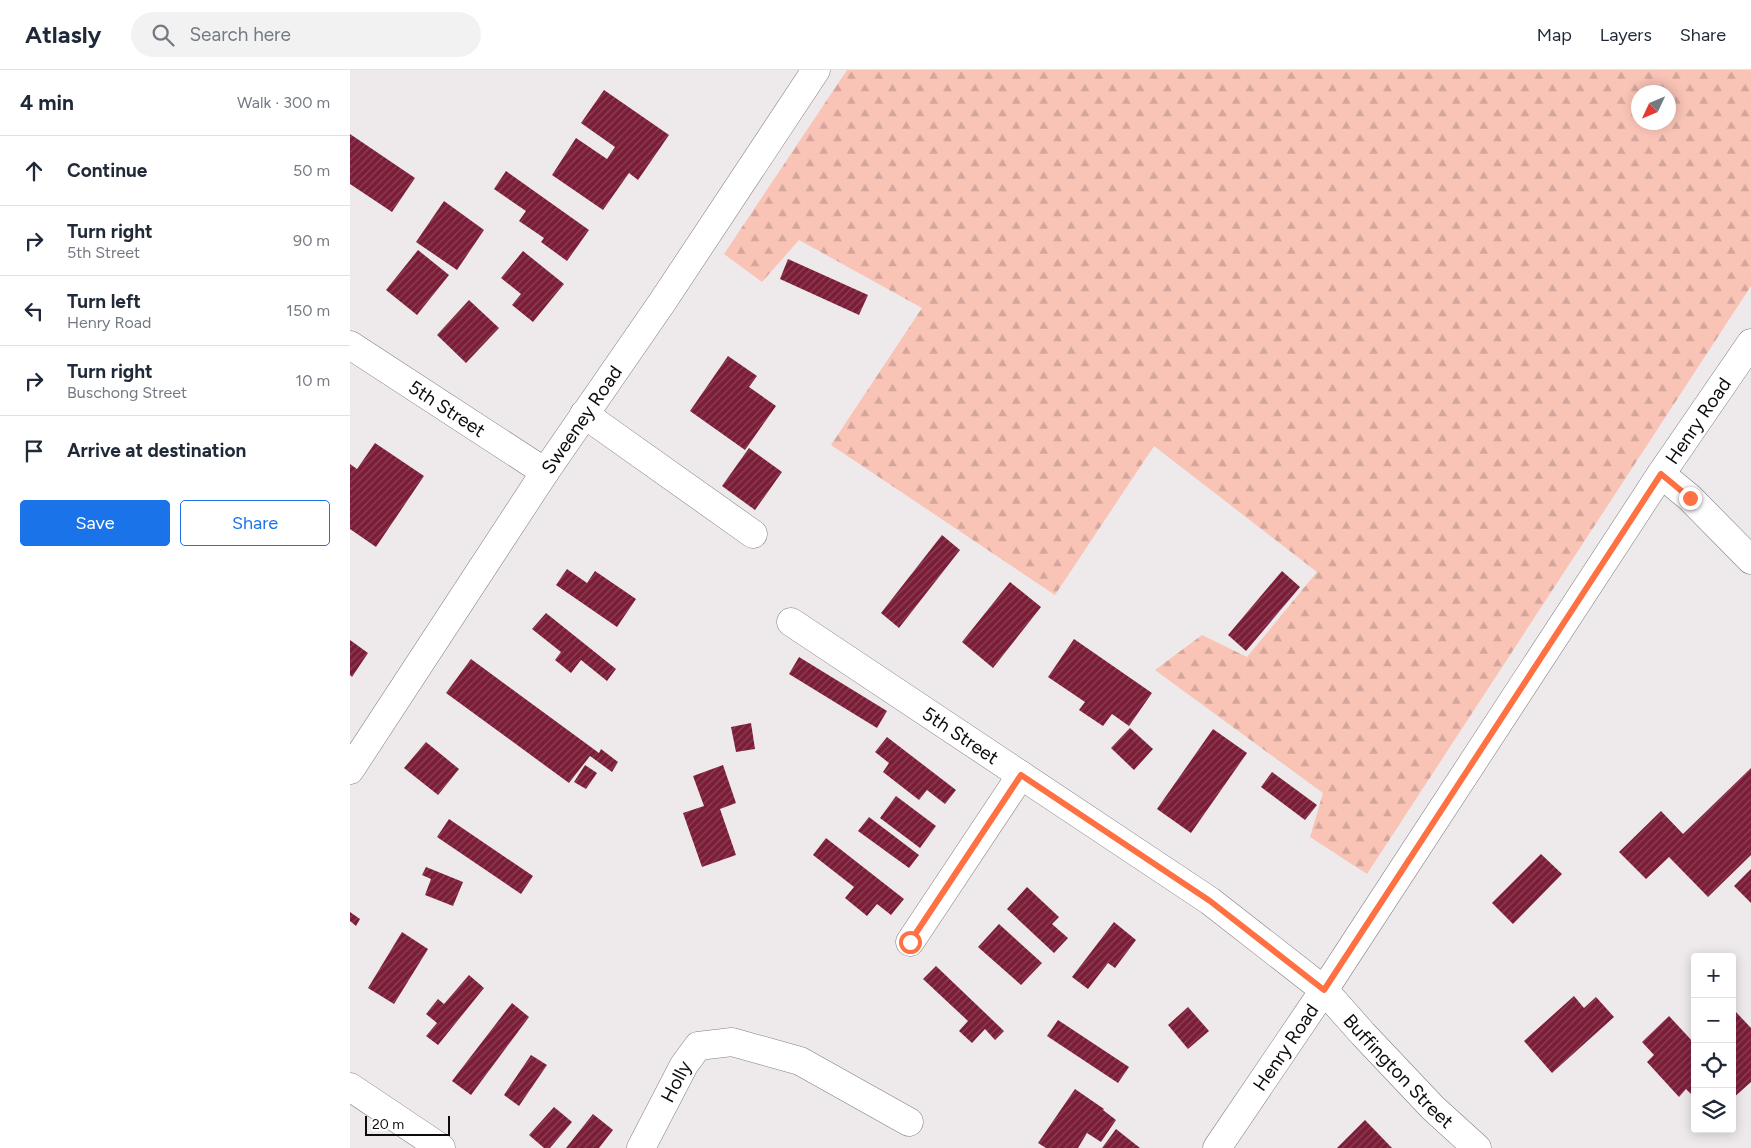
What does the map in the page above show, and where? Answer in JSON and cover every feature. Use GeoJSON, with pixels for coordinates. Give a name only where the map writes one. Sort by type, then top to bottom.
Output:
{"type":"FeatureCollection","features":[{"type":"Feature","properties":{"kind":"street","name":"Sweeney Road"},"geometry":{"type":"LineString","coordinates":[[350,770],[544,472],[663,301],[816,70]]}},
{"type":"Feature","properties":{"kind":"street","name":"Henry Road"},"geometry":{"type":"LineString","coordinates":[[1217,1148],[1324,990],[1661,474],[1751,343]]}},
{"type":"Feature","properties":{"kind":"street","name":"5th Street"},"geometry":{"type":"LineString","coordinates":[[350,345],[544,472]]}},
{"type":"Feature","properties":{"kind":"street"},"geometry":{"type":"LineString","coordinates":[[584,414],[753,534]]}},
{"type":"Feature","properties":{"kind":"street"},"geometry":{"type":"LineString","coordinates":[[1661,474],[1690,498],[1751,560]]}},
{"type":"Feature","properties":{"kind":"street","name":"5th Street"},"geometry":{"type":"LineString","coordinates":[[791,622],[1210,901],[1324,990]]}},
{"type":"Feature","properties":{"kind":"street"},"geometry":{"type":"LineString","coordinates":[[910,942],[1021,775]]}},
{"type":"Feature","properties":{"kind":"street","name":"Buffington Street"},"geometry":{"type":"LineString","coordinates":[[1324,990],[1433,1108],[1477,1148]]}},
{"type":"Feature","properties":{"kind":"street","name":"Holly"},"geometry":{"type":"LineString","coordinates":[[641,1148],[684,1065],[698,1046],[732,1042],[800,1062],[909,1122]]}},
{"type":"Feature","properties":{"kind":"street"},"geometry":{"type":"LineString","coordinates":[[350,1087],[441,1148]]}},
{"type":"Feature","properties":{"kind":"green space"},"geometry":{"type":"Polygon","coordinates":[[[847,70],[1751,70],[1751,286],[1367,874],[1310,837],[1323,793],[1155,670],[1202,635],[1247,657],[1317,572],[1154,446],[1055,595],[831,445],[922,308],[799,240],[762,282],[724,254],[847,70]]]}},
{"type":"Feature","properties":{"kind":"building"},"geometry":{"type":"Polygon","coordinates":[[[604,90],[669,135],[638,180],[629,173],[603,210],[552,175],[576,138],[607,159],[615,147],[581,123],[604,90]]]}},
{"type":"Feature","properties":{"kind":"building"},"geometry":{"type":"Polygon","coordinates":[[[350,134],[415,178],[392,212],[350,184],[350,134]]]}},
{"type":"Feature","properties":{"kind":"building"},"geometry":{"type":"Polygon","coordinates":[[[506,171],[589,230],[567,261],[541,242],[544,238],[519,221],[526,211],[494,189],[506,171]]]}},
{"type":"Feature","properties":{"kind":"building"},"geometry":{"type":"Polygon","coordinates":[[[444,201],[484,230],[457,270],[416,242],[444,201]]]}},
{"type":"Feature","properties":{"kind":"building"},"geometry":{"type":"Polygon","coordinates":[[[418,250],[449,275],[417,315],[386,290],[418,250]]]}},
{"type":"Feature","properties":{"kind":"building"},"geometry":{"type":"Polygon","coordinates":[[[523,251],[564,284],[533,322],[512,305],[521,294],[501,278],[523,251]]]}},
{"type":"Feature","properties":{"kind":"building"},"geometry":{"type":"Polygon","coordinates":[[[788,259],[868,295],[859,315],[780,279],[788,259]]]}},
{"type":"Feature","properties":{"kind":"building"},"geometry":{"type":"Polygon","coordinates":[[[469,300],[499,328],[466,363],[437,335],[469,300]]]}},
{"type":"Feature","properties":{"kind":"building"},"geometry":{"type":"Polygon","coordinates":[[[728,356],[757,376],[749,387],[776,406],[745,450],[690,411],[728,356]]]}},
{"type":"Feature","properties":{"kind":"building"},"geometry":{"type":"Polygon","coordinates":[[[375,443],[424,476],[376,547],[350,529],[350,464],[357,469],[375,443]]]}},
{"type":"Feature","properties":{"kind":"building"},"geometry":{"type":"Polygon","coordinates":[[[749,448],[782,472],[755,510],[722,486],[749,448]]]}},
{"type":"Feature","properties":{"kind":"building"},"geometry":{"type":"Polygon","coordinates":[[[942,535],[960,550],[899,628],[881,613],[942,535]]]}},
{"type":"Feature","properties":{"kind":"building"},"geometry":{"type":"Polygon","coordinates":[[[567,569],[587,583],[595,571],[636,599],[617,627],[556,585],[567,569]]]}},
{"type":"Feature","properties":{"kind":"building"},"geometry":{"type":"Polygon","coordinates":[[[1282,571],[1300,587],[1246,651],[1228,635],[1282,571]]]}},
{"type":"Feature","properties":{"kind":"building"},"geometry":{"type":"Polygon","coordinates":[[[1010,582],[1041,607],[993,668],[962,642],[1010,582]]]}},
{"type":"Feature","properties":{"kind":"building"},"geometry":{"type":"Polygon","coordinates":[[[546,613],[616,669],[607,681],[581,660],[571,673],[555,660],[561,652],[532,629],[546,613]]]}},
{"type":"Feature","properties":{"kind":"building"},"geometry":{"type":"Polygon","coordinates":[[[1074,639],[1152,693],[1129,726],[1112,714],[1103,726],[1079,710],[1085,702],[1048,677],[1074,639]]]}},
{"type":"Feature","properties":{"kind":"building"},"geometry":{"type":"Polygon","coordinates":[[[350,640],[368,653],[352,677],[350,675],[350,640]]]}},
{"type":"Feature","properties":{"kind":"building"},"geometry":{"type":"Polygon","coordinates":[[[799,657],[887,711],[877,728],[789,674],[799,657]]]}},
{"type":"Feature","properties":{"kind":"building"},"geometry":{"type":"Polygon","coordinates":[[[471,659],[599,753],[601,749],[618,762],[612,772],[590,756],[569,783],[446,693],[471,659]]]}},
{"type":"Feature","properties":{"kind":"building"},"geometry":{"type":"Polygon","coordinates":[[[751,723],[755,749],[736,752],[731,727],[751,723]]]}},
{"type":"Feature","properties":{"kind":"building"},"geometry":{"type":"Polygon","coordinates":[[[1130,728],[1153,749],[1134,770],[1111,748],[1130,728]]]}},
{"type":"Feature","properties":{"kind":"building"},"geometry":{"type":"Polygon","coordinates":[[[1213,729],[1247,753],[1191,833],[1157,809],[1213,729]]]}},
{"type":"Feature","properties":{"kind":"building"},"geometry":{"type":"Polygon","coordinates":[[[887,737],[956,790],[945,804],[927,790],[919,800],[883,772],[889,763],[875,752],[887,737]]]}},
{"type":"Feature","properties":{"kind":"building"},"geometry":{"type":"Polygon","coordinates":[[[426,742],[459,769],[438,795],[404,768],[426,742]]]}},
{"type":"Feature","properties":{"kind":"building"},"geometry":{"type":"Polygon","coordinates":[[[585,765],[597,773],[586,789],[574,782],[585,765]]]}},
{"type":"Feature","properties":{"kind":"building"},"geometry":{"type":"Polygon","coordinates":[[[723,765],[736,803],[720,809],[736,855],[702,867],[683,813],[704,806],[693,776],[723,765]]]}},
{"type":"Feature","properties":{"kind":"building"},"geometry":{"type":"Polygon","coordinates":[[[1751,768],[1751,855],[1708,897],[1669,857],[1646,879],[1619,852],[1661,811],[1683,834],[1751,768]]]}},
{"type":"Feature","properties":{"kind":"building"},"geometry":{"type":"Polygon","coordinates":[[[1272,772],[1317,805],[1305,820],[1261,787],[1272,772]]]}},
{"type":"Feature","properties":{"kind":"building"},"geometry":{"type":"Polygon","coordinates":[[[896,796],[936,826],[920,848],[880,818],[896,796]]]}},
{"type":"Feature","properties":{"kind":"building"},"geometry":{"type":"Polygon","coordinates":[[[869,817],[919,855],[909,868],[858,831],[869,817]]]}},
{"type":"Feature","properties":{"kind":"building"},"geometry":{"type":"Polygon","coordinates":[[[449,819],[533,876],[521,894],[437,837],[449,819]]]}},
{"type":"Feature","properties":{"kind":"building"},"geometry":{"type":"Polygon","coordinates":[[[826,838],[904,899],[891,915],[877,904],[867,916],[845,898],[854,887],[813,855],[826,838]]]}},
{"type":"Feature","properties":{"kind":"building"},"geometry":{"type":"Polygon","coordinates":[[[1541,854],[1562,874],[1513,924],[1492,903],[1541,854]]]}},
{"type":"Feature","properties":{"kind":"building"},"geometry":{"type":"Polygon","coordinates":[[[426,867],[463,882],[453,906],[425,895],[431,879],[422,875],[426,867]]]}},
{"type":"Feature","properties":{"kind":"building"},"geometry":{"type":"Polygon","coordinates":[[[1751,869],[1751,903],[1734,886],[1751,869]]]}},
{"type":"Feature","properties":{"kind":"building"},"geometry":{"type":"Polygon","coordinates":[[[1027,887],[1059,917],[1052,924],[1068,938],[1054,953],[1007,909],[1027,887]]]}},
{"type":"Feature","properties":{"kind":"building"},"geometry":{"type":"Polygon","coordinates":[[[350,912],[360,919],[356,926],[350,921],[350,912]]]}},
{"type":"Feature","properties":{"kind":"building"},"geometry":{"type":"Polygon","coordinates":[[[1114,922],[1136,940],[1115,968],[1108,963],[1088,989],[1072,977],[1114,922]]]}},
{"type":"Feature","properties":{"kind":"building"},"geometry":{"type":"Polygon","coordinates":[[[999,924],[1042,963],[1021,985],[978,947],[999,924]]]}},
{"type":"Feature","properties":{"kind":"building"},"geometry":{"type":"Polygon","coordinates":[[[402,932],[428,949],[394,1004],[368,988],[402,932]]]}},
{"type":"Feature","properties":{"kind":"building"},"geometry":{"type":"Polygon","coordinates":[[[936,966],[1004,1031],[995,1040],[985,1029],[972,1043],[959,1031],[968,1021],[923,979],[936,966]]]}},
{"type":"Feature","properties":{"kind":"building"},"geometry":{"type":"Polygon","coordinates":[[[469,975],[484,988],[438,1045],[426,1036],[437,1023],[426,1014],[438,999],[444,1004],[469,975]]]}},
{"type":"Feature","properties":{"kind":"building"},"geometry":{"type":"Polygon","coordinates":[[[1574,996],[1584,1008],[1596,997],[1614,1017],[1552,1073],[1524,1041],[1574,996]]]}},
{"type":"Feature","properties":{"kind":"building"},"geometry":{"type":"Polygon","coordinates":[[[512,1003],[529,1017],[471,1095],[452,1081],[512,1003]]]}},
{"type":"Feature","properties":{"kind":"building"},"geometry":{"type":"Polygon","coordinates":[[[1188,1007],[1209,1031],[1188,1049],[1168,1025],[1188,1007]]]}},
{"type":"Feature","properties":{"kind":"building"},"geometry":{"type":"Polygon","coordinates":[[[1736,1012],[1751,1028],[1751,1082],[1736,1095],[1736,1012]]]}},
{"type":"Feature","properties":{"kind":"building"},"geometry":{"type":"Polygon","coordinates":[[[1669,1016],[1691,1040],[1691,1094],[1686,1089],[1679,1097],[1647,1062],[1654,1055],[1642,1042],[1669,1016]]]}},
{"type":"Feature","properties":{"kind":"building"},"geometry":{"type":"Polygon","coordinates":[[[1058,1020],[1129,1067],[1118,1083],[1047,1036],[1058,1020]]]}},
{"type":"Feature","properties":{"kind":"building"},"geometry":{"type":"Polygon","coordinates":[[[531,1055],[547,1065],[519,1106],[504,1095],[531,1055]]]}},
{"type":"Feature","properties":{"kind":"building"},"geometry":{"type":"Polygon","coordinates":[[[1075,1089],[1104,1109],[1116,1120],[1101,1142],[1087,1133],[1078,1148],[1046,1148],[1038,1143],[1075,1089]]]}},
{"type":"Feature","properties":{"kind":"building"},"geometry":{"type":"Polygon","coordinates":[[[554,1107],[572,1122],[550,1148],[544,1148],[529,1135],[554,1107]]]}},
{"type":"Feature","properties":{"kind":"building"},"geometry":{"type":"Polygon","coordinates":[[[593,1114],[613,1130],[599,1148],[566,1148],[593,1114]]]}},
{"type":"Feature","properties":{"kind":"building"},"geometry":{"type":"Polygon","coordinates":[[[1365,1120],[1392,1148],[1337,1148],[1365,1120]]]}},
{"type":"Feature","properties":{"kind":"building"},"geometry":{"type":"Polygon","coordinates":[[[1116,1129],[1140,1148],[1102,1148],[1116,1129]]]}},
{"type":"Feature","properties":{"kind":"route"},"geometry":{"type":"LineString","coordinates":[[910,942],[1021,775],[1210,901],[1324,990],[1661,474],[1690,498]]}}]}
